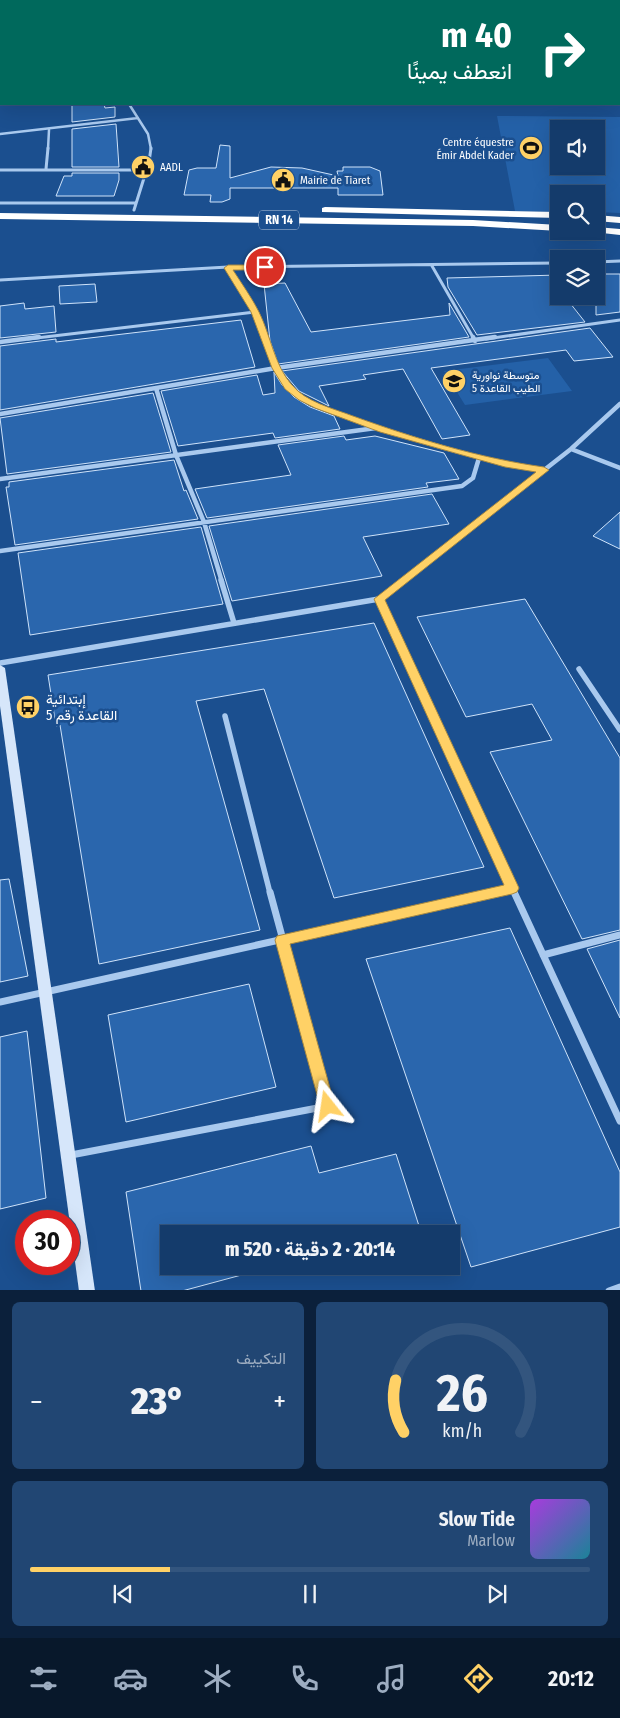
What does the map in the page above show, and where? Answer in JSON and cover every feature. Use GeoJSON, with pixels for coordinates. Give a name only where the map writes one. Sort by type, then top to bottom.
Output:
{"type":"FeatureCollection","features":[{"type":"Feature","properties":{"kind":"highway","name":"RN 14"},"geometry":{"type":"LineString","coordinates":[[0,209],[134,206],[287,210]]}},
{"type":"Feature","properties":{"kind":"highway","name":"RN 14"},"geometry":{"type":"LineString","coordinates":[[316,210],[442,211],[550,216]]}},
{"type":"Feature","properties":{"kind":"highway","name":"RN 14"},"geometry":{"type":"LineString","coordinates":[[0,216],[473,223],[550,227]]}},
{"type":"Feature","properties":{"kind":"highway"},"geometry":{"type":"LineString","coordinates":[[605,219],[620,220]]}},
{"type":"Feature","properties":{"kind":"highway"},"geometry":{"type":"LineString","coordinates":[[605,231],[620,232]]}},
{"type":"Feature","properties":{"kind":"street"},"geometry":{"type":"LineString","coordinates":[[0,203],[134,206],[147,170],[151,149],[149,135],[130,105]]}},
{"type":"Feature","properties":{"kind":"street"},"geometry":{"type":"LineString","coordinates":[[0,134],[49,130],[138,118]]}},
{"type":"Feature","properties":{"kind":"street"},"geometry":{"type":"LineString","coordinates":[[46,169],[49,130]]}},
{"type":"Feature","properties":{"kind":"street"},"geometry":{"type":"LineString","coordinates":[[0,170],[147,170]]}},
{"type":"Feature","properties":{"kind":"street"},"geometry":{"type":"LineString","coordinates":[[605,262],[620,261]]}},
{"type":"Feature","properties":{"kind":"street"},"geometry":{"type":"LineString","coordinates":[[0,280],[228,268],[550,263]]}},
{"type":"Feature","properties":{"kind":"street"},"geometry":{"type":"LineString","coordinates":[[432,266],[475,341]]}},
{"type":"Feature","properties":{"kind":"street"},"geometry":{"type":"LineString","coordinates":[[228,268],[255,312],[276,368],[289,387],[302,398],[378,428],[479,458],[508,465],[544,470]]}},
{"type":"Feature","properties":{"kind":"street"},"geometry":{"type":"LineString","coordinates":[[0,342],[255,312]]}},
{"type":"Feature","properties":{"kind":"street"},"geometry":{"type":"LineString","coordinates":[[0,414],[276,368],[620,320]]}},
{"type":"Feature","properties":{"kind":"street"},"geometry":{"type":"LineString","coordinates":[[156,388],[176,455],[204,522],[234,623]]}},
{"type":"Feature","properties":{"kind":"street"},"geometry":{"type":"LineString","coordinates":[[0,662],[379,599],[571,449],[620,404]]}},
{"type":"Feature","properties":{"kind":"street"},"geometry":{"type":"LineString","coordinates":[[0,479],[378,428]]}},
{"type":"Feature","properties":{"kind":"street"},"geometry":{"type":"LineString","coordinates":[[571,449],[620,468]]}},
{"type":"Feature","properties":{"kind":"street"},"geometry":{"type":"LineString","coordinates":[[0,551],[462,486],[472,482],[476,475],[479,458]]}},
{"type":"Feature","properties":{"kind":"street"},"geometry":{"type":"LineString","coordinates":[[379,599],[620,1121]]}},
{"type":"Feature","properties":{"kind":"street"},"geometry":{"type":"LineString","coordinates":[[0,668],[87,1290]]}},
{"type":"Feature","properties":{"kind":"street"},"geometry":{"type":"LineString","coordinates":[[579,669],[620,730]]}},
{"type":"Feature","properties":{"kind":"street"},"geometry":{"type":"LineString","coordinates":[[68,1156],[328,1106],[282,940],[225,716]]}},
{"type":"Feature","properties":{"kind":"street"},"geometry":{"type":"LineString","coordinates":[[0,1002],[512,888]]}},
{"type":"Feature","properties":{"kind":"street"},"geometry":{"type":"LineString","coordinates":[[543,955],[620,935]]}},
{"type":"Feature","properties":{"kind":"street"},"geometry":{"type":"LineString","coordinates":[[609,1290],[620,1287]]}},
{"type":"Feature","properties":{"kind":"shaded area","name":"Centre équestre Émir Abdel Kader"},"geometry":{"type":"Polygon","coordinates":[[[497,116],[620,117],[620,213],[605,212],[605,185],[550,185],[550,212],[515,211],[497,116]]]}},
{"type":"Feature","properties":{"kind":"shaded area"},"geometry":{"type":"Polygon","coordinates":[[[548,358],[572,391],[465,405],[444,371],[548,358]]]}},
{"type":"Feature","properties":{"kind":"building"},"geometry":{"type":"Polygon","coordinates":[[[72,105],[115,107],[115,117],[72,122],[72,105]]]}},
{"type":"Feature","properties":{"kind":"building"},"geometry":{"type":"Polygon","coordinates":[[[116,124],[119,167],[72,167],[72,129],[116,124]]]}},
{"type":"Feature","properties":{"kind":"building","name":"Mairie de Tiaret"},"geometry":{"type":"Polygon","coordinates":[[[220,145],[230,146],[230,178],[271,167],[302,168],[338,176],[337,171],[343,171],[343,167],[370,167],[380,171],[383,195],[338,195],[338,188],[230,188],[230,199],[222,202],[210,202],[211,195],[184,195],[189,170],[216,168],[220,145]]]}},
{"type":"Feature","properties":{"kind":"building"},"geometry":{"type":"Polygon","coordinates":[[[72,173],[119,173],[114,196],[56,196],[64,176],[72,176],[72,173]]]}},
{"type":"Feature","properties":{"kind":"building"},"geometry":{"type":"Polygon","coordinates":[[[605,274],[620,274],[620,312],[596,315],[596,305],[605,305],[605,274]]]}},
{"type":"Feature","properties":{"kind":"building"},"geometry":{"type":"Polygon","coordinates":[[[550,275],[550,305],[572,305],[585,322],[477,335],[448,287],[447,278],[550,275]]]}},
{"type":"Feature","properties":{"kind":"building"},"geometry":{"type":"Polygon","coordinates":[[[285,283],[311,332],[450,315],[449,303],[469,337],[278,364],[270,341],[264,284],[285,283]]]}},
{"type":"Feature","properties":{"kind":"building"},"geometry":{"type":"Polygon","coordinates":[[[95,284],[97,302],[60,304],[59,286],[95,284]]]}},
{"type":"Feature","properties":{"kind":"building"},"geometry":{"type":"Polygon","coordinates":[[[24,303],[25,309],[54,306],[56,332],[0,338],[0,306],[24,303]]]}},
{"type":"Feature","properties":{"kind":"building"},"geometry":{"type":"Polygon","coordinates":[[[241,320],[255,367],[0,410],[0,346],[56,339],[56,342],[241,320]]]}},
{"type":"Feature","properties":{"kind":"building"},"geometry":{"type":"Polygon","coordinates":[[[590,328],[613,357],[574,361],[566,350],[431,368],[470,435],[442,439],[403,369],[363,375],[366,379],[319,386],[329,406],[299,391],[282,371],[590,328]]]}},
{"type":"Feature","properties":{"kind":"building"},"geometry":{"type":"Polygon","coordinates":[[[274,372],[282,385],[294,397],[310,407],[334,416],[340,429],[275,438],[273,433],[178,446],[161,391],[257,375],[263,395],[275,393],[274,372]]]}},
{"type":"Feature","properties":{"kind":"building"},"geometry":{"type":"Polygon","coordinates":[[[153,393],[171,452],[7,474],[0,418],[153,393]]]}},
{"type":"Feature","properties":{"kind":"building"},"geometry":{"type":"Polygon","coordinates":[[[344,436],[346,440],[375,436],[444,453],[459,479],[426,483],[428,487],[207,518],[195,489],[291,475],[278,445],[344,436]]]}},
{"type":"Feature","properties":{"kind":"building"},"geometry":{"type":"Polygon","coordinates":[[[174,460],[184,491],[186,490],[198,519],[15,545],[6,487],[9,487],[9,482],[174,460]]]}},
{"type":"Feature","properties":{"kind":"building"},"geometry":{"type":"Polygon","coordinates":[[[432,494],[449,524],[363,537],[382,576],[232,601],[209,526],[432,494]]]}},
{"type":"Feature","properties":{"kind":"building"},"geometry":{"type":"Polygon","coordinates":[[[620,512],[620,549],[593,536],[620,512]]]}},
{"type":"Feature","properties":{"kind":"building"},"geometry":{"type":"Polygon","coordinates":[[[201,527],[223,604],[30,635],[18,553],[201,527]]]}},
{"type":"Feature","properties":{"kind":"building"},"geometry":{"type":"Polygon","coordinates":[[[525,599],[620,758],[620,930],[582,939],[490,752],[552,740],[532,704],[466,717],[417,617],[525,599]]]}},
{"type":"Feature","properties":{"kind":"building"},"geometry":{"type":"Polygon","coordinates":[[[374,623],[484,867],[334,898],[264,689],[196,701],[260,930],[99,964],[60,725],[56,726],[48,675],[374,623]]]}},
{"type":"Feature","properties":{"kind":"building"},"geometry":{"type":"Polygon","coordinates":[[[9,879],[28,976],[0,982],[0,880],[9,879]]]}},
{"type":"Feature","properties":{"kind":"building"},"geometry":{"type":"Polygon","coordinates":[[[510,928],[620,1172],[620,1227],[471,1267],[460,1235],[460,1225],[457,1225],[366,959],[510,928]]]}},
{"type":"Feature","properties":{"kind":"building"},"geometry":{"type":"Polygon","coordinates":[[[620,940],[620,1018],[587,949],[620,940]]]}},
{"type":"Feature","properties":{"kind":"building"},"geometry":{"type":"Polygon","coordinates":[[[249,984],[276,1087],[126,1122],[108,1015],[249,984]]]}},
{"type":"Feature","properties":{"kind":"building"},"geometry":{"type":"Polygon","coordinates":[[[27,1031],[46,1198],[0,1209],[0,1037],[27,1031]]]}},
{"type":"Feature","properties":{"kind":"building"},"geometry":{"type":"Polygon","coordinates":[[[311,1146],[319,1173],[396,1154],[419,1225],[160,1225],[160,1275],[242,1275],[186,1290],[141,1290],[126,1192],[311,1146]]]}},
{"type":"Feature","properties":{"kind":"place","name":"Centre équestre Émir Abdel Kader"},"geometry":{"type":"Point","coordinates":[531,148]}},
{"type":"Feature","properties":{"kind":"place","name":"AADL"},"geometry":{"type":"Point","coordinates":[143,167]}},
{"type":"Feature","properties":{"kind":"place","name":"Mairie de Tiaret"},"geometry":{"type":"Point","coordinates":[283,180]}},
{"type":"Feature","properties":{"kind":"place","name":"متوسطة نواورية الطيب القاعدة 5"},"geometry":{"type":"Point","coordinates":[454,381]}},
{"type":"Feature","properties":{"kind":"place","name":"إبتدائية القاعدة رقم 5"},"geometry":{"type":"Point","coordinates":[28,707]}},
{"type":"Feature","properties":{"kind":"route"},"geometry":{"type":"LineString","coordinates":[[265,267],[228,268],[255,312],[276,368],[289,387],[302,398],[384,430],[462,454],[508,465],[544,470],[379,599],[512,888],[282,940],[328,1106]]}}]}
